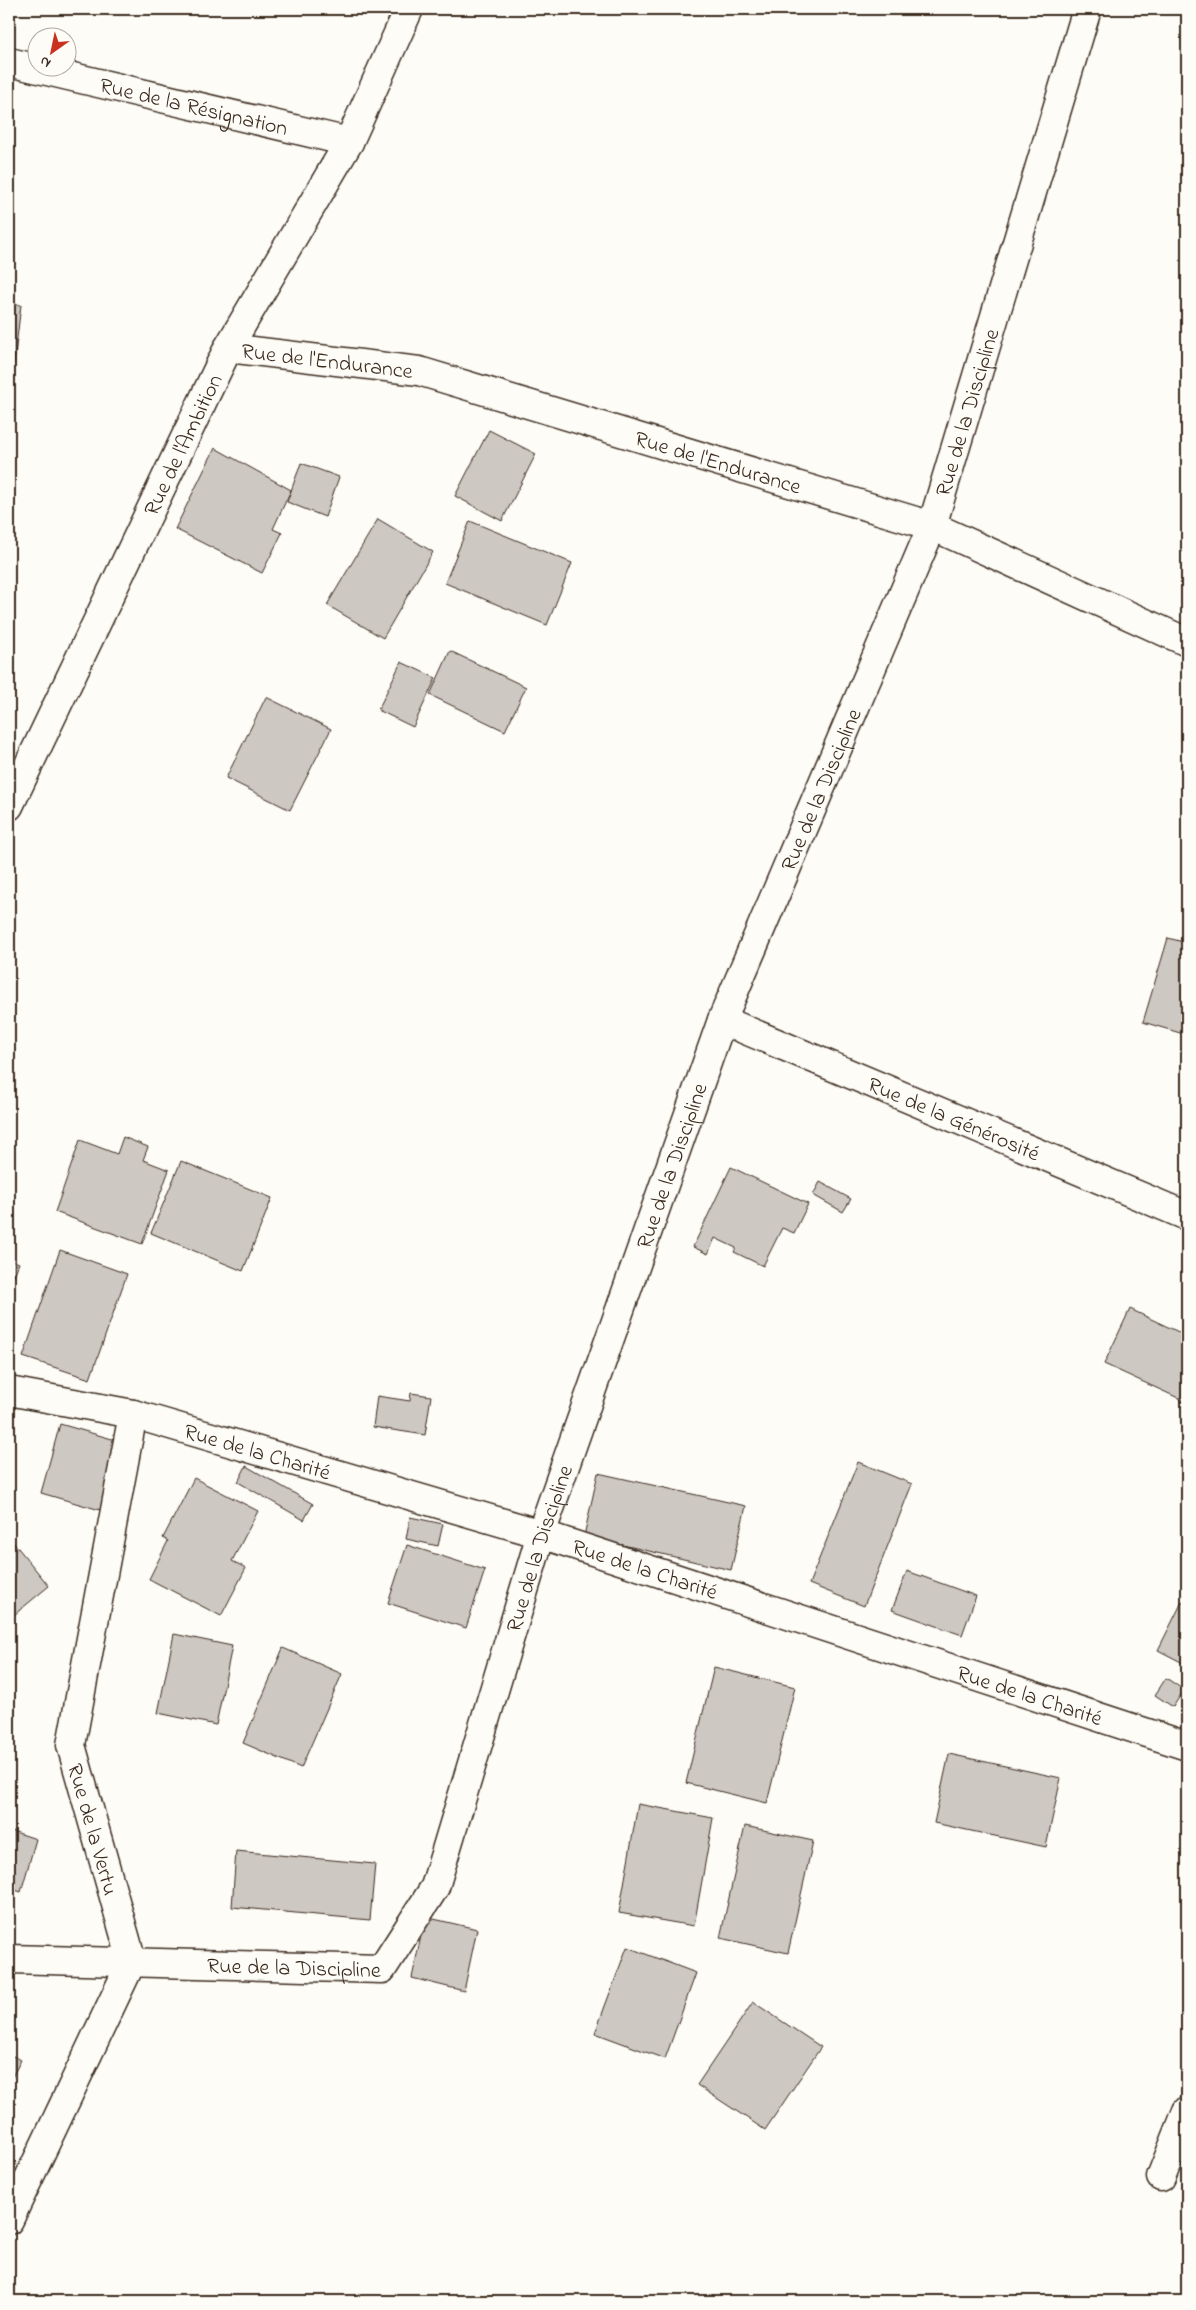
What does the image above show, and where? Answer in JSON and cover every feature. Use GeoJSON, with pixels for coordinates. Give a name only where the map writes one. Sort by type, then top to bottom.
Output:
{"type":"FeatureCollection","features":[{"type":"Feature","properties":{"kind":"street","name":"Rue de l'Ambition"},"geometry":{"type":"LineString","coordinates":[[9,806],[228,348],[349,142],[409,9]]}},
{"type":"Feature","properties":{"kind":"street","name":"Rue de la Discipline"},"geometry":{"type":"LineString","coordinates":[[9,1959],[382,1969],[436,1887],[541,1534],[722,1020],[932,526],[1088,9]]}},
{"type":"Feature","properties":{"kind":"street","name":"Rue de la Résignation"},"geometry":{"type":"LineString","coordinates":[[9,62],[349,142]]}},
{"type":"Feature","properties":{"kind":"street","name":"Rue de l'Endurance"},"geometry":{"type":"LineString","coordinates":[[228,348],[419,372],[932,526],[1187,642]]}},
{"type":"Feature","properties":{"kind":"street","name":"Rue de la Générosité"},"geometry":{"type":"LineString","coordinates":[[722,1020],[1187,1216]]}},
{"type":"Feature","properties":{"kind":"street","name":"Rue de la Charité"},"geometry":{"type":"LineString","coordinates":[[9,1391],[133,1414],[541,1534],[1187,1746]]}},
{"type":"Feature","properties":{"kind":"street","name":"Rue de la Vertu"},"geometry":{"type":"LineString","coordinates":[[132,1961],[70,1745],[133,1414]]}},
{"type":"Feature","properties":{"kind":"street"},"geometry":{"type":"LineString","coordinates":[[9,2220],[132,1961]]}},
{"type":"Feature","properties":{"kind":"street"},"geometry":{"type":"LineString","coordinates":[[1162,2177],[1187,2111]]}},
{"type":"Feature","properties":{"kind":"building"},"geometry":{"type":"Polygon","coordinates":[[[9,304],[21,305],[13,372],[9,371],[9,304]]]}},
{"type":"Feature","properties":{"kind":"building"},"geometry":{"type":"Polygon","coordinates":[[[489,430],[536,454],[502,521],[455,496],[489,430]]]}},
{"type":"Feature","properties":{"kind":"building"},"geometry":{"type":"Polygon","coordinates":[[[215,448],[291,490],[273,529],[282,533],[262,573],[175,529],[215,448]]]}},
{"type":"Feature","properties":{"kind":"building"},"geometry":{"type":"Polygon","coordinates":[[[301,463],[339,477],[325,517],[287,502],[301,463]]]}},
{"type":"Feature","properties":{"kind":"building"},"geometry":{"type":"Polygon","coordinates":[[[378,519],[433,552],[383,638],[327,605],[378,519]]]}},
{"type":"Feature","properties":{"kind":"building"},"geometry":{"type":"Polygon","coordinates":[[[470,521],[572,563],[547,625],[445,583],[470,521]]]}},
{"type":"Feature","properties":{"kind":"building"},"geometry":{"type":"Polygon","coordinates":[[[450,651],[526,687],[505,731],[430,695],[450,651]]]}},
{"type":"Feature","properties":{"kind":"building"},"geometry":{"type":"Polygon","coordinates":[[[401,662],[436,678],[413,727],[378,710],[401,662]]]}},
{"type":"Feature","properties":{"kind":"building"},"geometry":{"type":"Polygon","coordinates":[[[266,697],[331,729],[290,810],[226,778],[266,697]]]}},
{"type":"Feature","properties":{"kind":"building"},"geometry":{"type":"Polygon","coordinates":[[[1168,938],[1187,943],[1187,1035],[1143,1022],[1168,938]]]}},
{"type":"Feature","properties":{"kind":"building"},"geometry":{"type":"Polygon","coordinates":[[[123,1137],[148,1147],[143,1160],[169,1170],[142,1244],[55,1212],[80,1140],[117,1154],[123,1137]]]}},
{"type":"Feature","properties":{"kind":"building"},"geometry":{"type":"Polygon","coordinates":[[[181,1161],[272,1198],[243,1271],[151,1233],[181,1161]]]}},
{"type":"Feature","properties":{"kind":"building"},"geometry":{"type":"Polygon","coordinates":[[[731,1167],[808,1204],[794,1233],[782,1228],[763,1266],[734,1252],[736,1248],[715,1238],[708,1254],[693,1247],[731,1167]]]}},
{"type":"Feature","properties":{"kind":"building"},"geometry":{"type":"Polygon","coordinates":[[[820,1182],[851,1199],[843,1212],[813,1195],[820,1182]]]}},
{"type":"Feature","properties":{"kind":"building"},"geometry":{"type":"Polygon","coordinates":[[[60,1250],[127,1274],[90,1379],[23,1357],[60,1250]]]}},
{"type":"Feature","properties":{"kind":"building"},"geometry":{"type":"Polygon","coordinates":[[[9,1259],[19,1263],[9,1288],[9,1259]]]}},
{"type":"Feature","properties":{"kind":"building"},"geometry":{"type":"Polygon","coordinates":[[[1130,1309],[1187,1336],[1187,1402],[1104,1364],[1130,1309]]]}},
{"type":"Feature","properties":{"kind":"building"},"geometry":{"type":"Polygon","coordinates":[[[9,1313],[14,1315],[9,1331],[9,1313]]]}},
{"type":"Feature","properties":{"kind":"building"},"geometry":{"type":"Polygon","coordinates":[[[411,1393],[431,1396],[425,1435],[373,1427],[377,1396],[410,1401],[411,1393]]]}},
{"type":"Feature","properties":{"kind":"building"},"geometry":{"type":"Polygon","coordinates":[[[60,1424],[119,1441],[100,1510],[41,1493],[60,1424]]]}},
{"type":"Feature","properties":{"kind":"building"},"geometry":{"type":"Polygon","coordinates":[[[858,1462],[912,1484],[864,1606],[809,1584],[858,1462]]]}},
{"type":"Feature","properties":{"kind":"building"},"geometry":{"type":"Polygon","coordinates":[[[246,1466],[313,1504],[304,1520],[238,1482],[246,1466]]]}},
{"type":"Feature","properties":{"kind":"building"},"geometry":{"type":"Polygon","coordinates":[[[598,1473],[746,1506],[731,1570],[584,1536],[598,1473]]]}},
{"type":"Feature","properties":{"kind":"building"},"geometry":{"type":"Polygon","coordinates":[[[194,1478],[258,1511],[232,1561],[246,1568],[221,1616],[149,1579],[168,1541],[163,1538],[194,1478]]]}},
{"type":"Feature","properties":{"kind":"building"},"geometry":{"type":"Polygon","coordinates":[[[410,1517],[443,1524],[438,1546],[406,1539],[410,1517]]]}},
{"type":"Feature","properties":{"kind":"building"},"geometry":{"type":"Polygon","coordinates":[[[9,1537],[49,1586],[9,1619],[9,1537]]]}},
{"type":"Feature","properties":{"kind":"building"},"geometry":{"type":"Polygon","coordinates":[[[407,1545],[485,1570],[466,1628],[388,1603],[407,1545]]]}},
{"type":"Feature","properties":{"kind":"building"},"geometry":{"type":"Polygon","coordinates":[[[1187,1553],[1187,1569],[1182,1567],[1187,1553]]]}},
{"type":"Feature","properties":{"kind":"building"},"geometry":{"type":"Polygon","coordinates":[[[907,1571],[976,1596],[962,1635],[892,1610],[907,1571]]]}},
{"type":"Feature","properties":{"kind":"building"},"geometry":{"type":"Polygon","coordinates":[[[1182,1602],[1187,1605],[1187,1665],[1158,1650],[1182,1602]]]}},
{"type":"Feature","properties":{"kind":"building"},"geometry":{"type":"Polygon","coordinates":[[[174,1634],[232,1646],[216,1725],[158,1713],[174,1634]]]}},
{"type":"Feature","properties":{"kind":"building"},"geometry":{"type":"Polygon","coordinates":[[[283,1648],[342,1674],[301,1768],[243,1743],[283,1648]]]}},
{"type":"Feature","properties":{"kind":"building"},"geometry":{"type":"Polygon","coordinates":[[[714,1667],[795,1687],[767,1803],[686,1783],[714,1667]]]}},
{"type":"Feature","properties":{"kind":"building"},"geometry":{"type":"Polygon","coordinates":[[[1166,1678],[1184,1690],[1173,1707],[1155,1695],[1166,1678]]]}},
{"type":"Feature","properties":{"kind":"building"},"geometry":{"type":"Polygon","coordinates":[[[949,1754],[1061,1778],[1046,1847],[934,1823],[949,1754]]]}},
{"type":"Feature","properties":{"kind":"building"},"geometry":{"type":"Polygon","coordinates":[[[638,1804],[713,1818],[694,1926],[619,1913],[638,1804]]]}},
{"type":"Feature","properties":{"kind":"building"},"geometry":{"type":"Polygon","coordinates":[[[745,1826],[813,1841],[788,1953],[720,1938],[745,1826]]]}},
{"type":"Feature","properties":{"kind":"building"},"geometry":{"type":"Polygon","coordinates":[[[9,1830],[36,1839],[21,1892],[9,1888],[9,1830]]]}},
{"type":"Feature","properties":{"kind":"building"},"geometry":{"type":"Polygon","coordinates":[[[236,1851],[375,1864],[370,1920],[232,1907],[236,1851]]]}},
{"type":"Feature","properties":{"kind":"building"},"geometry":{"type":"Polygon","coordinates":[[[425,1917],[477,1929],[464,1991],[412,1978],[425,1917]]]}},
{"type":"Feature","properties":{"kind":"building"},"geometry":{"type":"Polygon","coordinates":[[[627,1947],[696,1973],[665,2059],[595,2033],[627,1947]]]}},
{"type":"Feature","properties":{"kind":"building"},"geometry":{"type":"Polygon","coordinates":[[[753,2002],[821,2047],[765,2130],[697,2085],[753,2002]]]}},
{"type":"Feature","properties":{"kind":"building"},"geometry":{"type":"Polygon","coordinates":[[[9,2054],[21,2060],[9,2083],[9,2054]]]}}]}
